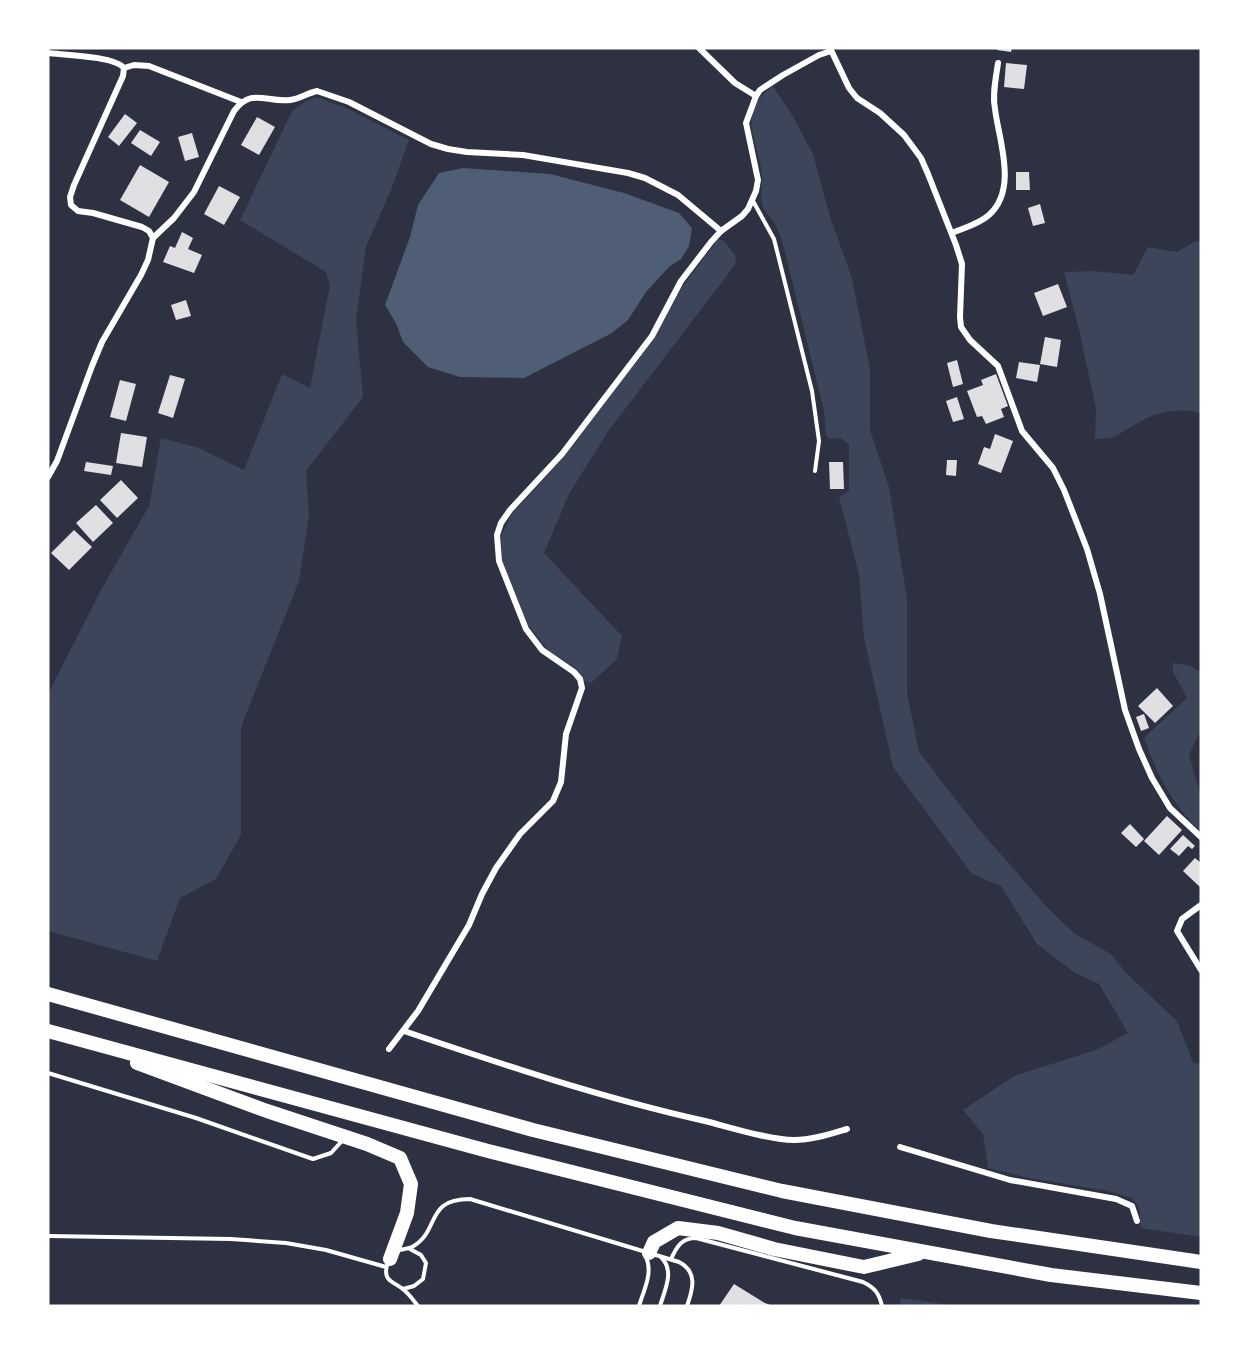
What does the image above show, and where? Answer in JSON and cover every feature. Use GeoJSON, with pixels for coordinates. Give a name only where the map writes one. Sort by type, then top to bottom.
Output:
{"type":"FeatureCollection","features":[{"type":"Feature","properties":{"kind":"highway"},"geometry":{"type":"LineString","coordinates":[[48,994],[533,1130],[782,1191],[991,1231],[1201,1262]]}},
{"type":"Feature","properties":{"kind":"highway"},"geometry":{"type":"LineString","coordinates":[[54,1032],[488,1151],[795,1228],[1051,1275],[1201,1293]]}},
{"type":"Feature","properties":{"kind":"highway"},"geometry":{"type":"LineString","coordinates":[[54,1032],[267,1111],[367,1144],[400,1158],[411,1184],[407,1213],[388,1263]]}},
{"type":"Feature","properties":{"kind":"highway"},"geometry":{"type":"LineString","coordinates":[[650,1253],[654,1242],[678,1228],[718,1233],[774,1249],[864,1267],[905,1256],[928,1253]]}},
{"type":"Feature","properties":{"kind":"street"},"geometry":{"type":"LineString","coordinates":[[699,48],[735,83],[756,96]]}},
{"type":"Feature","properties":{"kind":"street"},"geometry":{"type":"LineString","coordinates":[[389,1049],[418,1011],[469,925],[496,868],[520,834],[553,801],[561,782],[566,734],[582,688],[574,672],[542,650],[526,629],[499,561],[497,535],[501,523],[510,510],[562,454],[652,336],[681,281],[721,231],[742,216],[753,201],[758,180],[746,123],[760,90],[831,50],[849,88],[857,98],[890,121],[912,145],[928,174],[962,264],[961,327],[970,340],[998,366],[1022,431],[1053,468],[1064,490],[1087,549],[1100,594],[1125,710],[1139,749],[1152,778],[1170,808],[1201,837]]}},
{"type":"Feature","properties":{"kind":"street"},"geometry":{"type":"LineString","coordinates":[[48,53],[107,60],[118,63],[124,68]]}},
{"type":"Feature","properties":{"kind":"street"},"geometry":{"type":"LineString","coordinates":[[951,232],[987,217],[993,212],[1002,192],[1005,164],[994,109],[998,63]]}},
{"type":"Feature","properties":{"kind":"street"},"geometry":{"type":"LineString","coordinates":[[124,68],[134,65],[149,66],[241,102],[255,97],[280,101],[293,100],[317,91],[349,102],[431,144],[467,152],[523,155],[628,173],[662,185],[678,195],[721,231]]}},
{"type":"Feature","properties":{"kind":"street"},"geometry":{"type":"LineString","coordinates":[[124,68],[123,76],[74,185],[70,197],[71,205],[78,211],[142,227],[149,231],[153,238]]}},
{"type":"Feature","properties":{"kind":"street"},"geometry":{"type":"LineString","coordinates":[[48,477],[57,461],[102,342],[141,275],[148,260],[153,238],[174,218],[194,192],[241,102]]}},
{"type":"Feature","properties":{"kind":"street"},"geometry":{"type":"LineString","coordinates":[[1201,905],[1182,919],[1177,931],[1201,970]]}},
{"type":"Feature","properties":{"kind":"street"},"geometry":{"type":"LineString","coordinates":[[404,1031],[526,1073],[608,1097],[761,1134],[792,1140],[814,1138],[847,1129]]}},
{"type":"Feature","properties":{"kind":"street"},"geometry":{"type":"LineString","coordinates":[[900,1147],[1022,1182],[1116,1199],[1132,1206],[1137,1221]]}},
{"type":"Feature","properties":{"kind":"lane"},"geometry":{"type":"LineString","coordinates":[[753,201],[774,239],[812,391],[819,441],[815,471]]}},
{"type":"Feature","properties":{"kind":"lane"},"geometry":{"type":"LineString","coordinates":[[48,1073],[196,1118],[313,1159],[331,1153],[341,1142]]}},
{"type":"Feature","properties":{"kind":"lane"},"geometry":{"type":"LineString","coordinates":[[410,1249],[427,1233],[439,1209],[448,1203],[470,1199],[686,1265],[691,1272],[693,1289],[687,1306]]}},
{"type":"Feature","properties":{"kind":"lane"},"geometry":{"type":"LineString","coordinates":[[48,1236],[231,1239],[286,1243],[388,1263]]}},
{"type":"Feature","properties":{"kind":"lane"},"geometry":{"type":"LineString","coordinates":[[671,1259],[678,1245],[684,1240],[696,1238],[863,1282],[874,1287],[880,1295],[882,1306]]}},
{"type":"Feature","properties":{"kind":"lane"},"geometry":{"type":"LineString","coordinates":[[404,1289],[414,1286],[423,1279],[426,1263],[421,1255],[410,1249],[400,1249],[388,1263],[388,1279],[393,1285],[404,1289],[418,1306]]}},
{"type":"Feature","properties":{"kind":"lane"},"geometry":{"type":"LineString","coordinates":[[639,1306],[649,1274],[650,1265],[645,1255],[650,1253]]}},
{"type":"Feature","properties":{"kind":"lane"},"geometry":{"type":"LineString","coordinates":[[650,1253],[666,1262],[669,1273],[660,1306]]}},
{"type":"Feature","properties":{"kind":"shaded area"},"geometry":{"type":"Polygon","coordinates":[[[773,86],[813,154],[831,220],[852,278],[870,369],[870,430],[889,487],[907,599],[907,693],[919,752],[977,827],[1046,906],[1075,934],[1111,954],[1126,973],[1177,1021],[1193,1063],[1201,1064],[1201,1237],[1141,1228],[1139,1207],[1132,1198],[1108,1191],[1029,1178],[988,1168],[983,1134],[963,1110],[1014,1076],[1096,1050],[1128,1033],[1099,984],[1075,973],[1037,944],[1001,886],[972,874],[893,767],[864,638],[859,575],[839,497],[849,491],[849,444],[841,438],[830,439],[826,436],[824,411],[783,244],[773,220],[765,211],[762,203],[762,175],[752,117],[761,96],[773,86]]]}},
{"type":"Feature","properties":{"kind":"shaded area"},"geometry":{"type":"Polygon","coordinates":[[[317,97],[346,108],[409,140],[391,190],[366,247],[356,320],[363,397],[306,471],[309,515],[299,581],[241,727],[241,835],[216,879],[180,898],[157,961],[48,931],[48,694],[101,590],[149,506],[161,438],[199,448],[244,470],[282,374],[310,388],[330,285],[326,272],[240,220],[292,111],[306,101],[317,97]]]}},
{"type":"Feature","properties":{"kind":"shaded area"},"geometry":{"type":"Polygon","coordinates":[[[463,168],[550,174],[624,193],[679,213],[692,228],[689,246],[681,259],[669,267],[646,292],[628,320],[612,333],[524,378],[460,377],[428,367],[403,342],[396,323],[385,305],[410,237],[418,205],[439,173],[463,168]]]}},
{"type":"Feature","properties":{"kind":"shaded area"},"geometry":{"type":"Polygon","coordinates":[[[718,239],[724,241],[736,256],[735,265],[609,430],[569,494],[544,553],[622,636],[617,659],[591,683],[582,680],[575,667],[549,651],[528,625],[502,559],[501,536],[512,514],[564,457],[654,338],[683,286],[718,239]]]}},
{"type":"Feature","properties":{"kind":"shaded area"},"geometry":{"type":"Polygon","coordinates":[[[1196,241],[1201,242],[1201,413],[1166,412],[1142,421],[1116,436],[1095,439],[1096,409],[1064,272],[1094,271],[1133,275],[1148,247],[1177,252],[1196,241]]]}},
{"type":"Feature","properties":{"kind":"shaded area"},"geometry":{"type":"Polygon","coordinates":[[[1173,663],[1188,665],[1201,672],[1201,730],[1189,755],[1201,796],[1201,831],[1166,789],[1144,738],[1187,698],[1173,672],[1173,663]]]}},
{"type":"Feature","properties":{"kind":"shaded area"},"geometry":{"type":"Polygon","coordinates":[[[901,1298],[957,1306],[900,1306],[901,1298]]]}},
{"type":"Feature","properties":{"kind":"building"},"geometry":{"type":"Polygon","coordinates":[[[997,48],[1012,48],[1011,52],[997,50],[997,48]]]}},
{"type":"Feature","properties":{"kind":"building"},"geometry":{"type":"Polygon","coordinates":[[[1006,63],[1027,65],[1024,89],[1004,87],[1006,63]]]}},
{"type":"Feature","properties":{"kind":"building"},"geometry":{"type":"Polygon","coordinates":[[[125,114],[137,123],[119,146],[108,137],[125,114]]]}},
{"type":"Feature","properties":{"kind":"building"},"geometry":{"type":"Polygon","coordinates":[[[257,117],[275,127],[259,155],[241,145],[257,117]]]}},
{"type":"Feature","properties":{"kind":"building"},"geometry":{"type":"Polygon","coordinates":[[[140,130],[160,142],[151,156],[131,143],[140,130]]]}},
{"type":"Feature","properties":{"kind":"building"},"geometry":{"type":"Polygon","coordinates":[[[192,133],[199,157],[185,161],[178,137],[192,133]]]}},
{"type":"Feature","properties":{"kind":"building"},"geometry":{"type":"Polygon","coordinates":[[[140,165],[169,182],[149,217],[120,200],[140,165]]]}},
{"type":"Feature","properties":{"kind":"building"},"geometry":{"type":"Polygon","coordinates":[[[1016,172],[1029,172],[1030,190],[1016,190],[1016,172]]]}},
{"type":"Feature","properties":{"kind":"building"},"geometry":{"type":"Polygon","coordinates":[[[219,186],[240,197],[224,225],[204,214],[219,186]]]}},
{"type":"Feature","properties":{"kind":"building"},"geometry":{"type":"Polygon","coordinates":[[[1040,204],[1045,223],[1033,226],[1028,208],[1040,204]]]}},
{"type":"Feature","properties":{"kind":"building"},"geometry":{"type":"Polygon","coordinates":[[[182,232],[193,238],[188,249],[202,255],[194,273],[163,262],[170,246],[175,248],[182,232]]]}},
{"type":"Feature","properties":{"kind":"building"},"geometry":{"type":"Polygon","coordinates":[[[1058,284],[1067,307],[1043,316],[1034,293],[1058,284]]]}},
{"type":"Feature","properties":{"kind":"building"},"geometry":{"type":"Polygon","coordinates":[[[186,300],[191,316],[176,320],[171,305],[186,300]]]}},
{"type":"Feature","properties":{"kind":"building"},"geometry":{"type":"Polygon","coordinates":[[[1045,337],[1061,340],[1057,367],[1040,364],[1045,337]]]}},
{"type":"Feature","properties":{"kind":"building"},"geometry":{"type":"Polygon","coordinates":[[[957,360],[963,384],[953,387],[947,363],[957,360]]]}},
{"type":"Feature","properties":{"kind":"building"},"geometry":{"type":"Polygon","coordinates":[[[1019,362],[1040,365],[1037,382],[1016,378],[1019,362]]]}},
{"type":"Feature","properties":{"kind":"building"},"geometry":{"type":"Polygon","coordinates":[[[996,374],[1008,406],[1001,409],[1004,417],[986,424],[982,416],[977,417],[967,391],[983,385],[981,380],[996,374]]]}},
{"type":"Feature","properties":{"kind":"building"},"geometry":{"type":"Polygon","coordinates":[[[170,375],[185,379],[173,418],[158,413],[170,375]]]}},
{"type":"Feature","properties":{"kind":"building"},"geometry":{"type":"Polygon","coordinates":[[[120,380],[136,384],[126,421],[110,417],[120,380]]]}},
{"type":"Feature","properties":{"kind":"building"},"geometry":{"type":"Polygon","coordinates":[[[957,397],[964,419],[953,422],[946,401],[957,397]]]}},
{"type":"Feature","properties":{"kind":"building"},"geometry":{"type":"Polygon","coordinates":[[[121,433],[147,437],[142,467],[116,463],[121,433]]]}},
{"type":"Feature","properties":{"kind":"building"},"geometry":{"type":"Polygon","coordinates":[[[995,434],[1013,441],[1001,473],[978,464],[984,447],[990,449],[995,434]]]}},
{"type":"Feature","properties":{"kind":"building"},"geometry":{"type":"Polygon","coordinates":[[[947,460],[957,460],[956,476],[946,475],[947,460]]]}},
{"type":"Feature","properties":{"kind":"building"},"geometry":{"type":"Polygon","coordinates":[[[86,462],[113,466],[111,475],[84,471],[86,462]]]}},
{"type":"Feature","properties":{"kind":"building"},"geometry":{"type":"Polygon","coordinates":[[[829,462],[843,462],[844,489],[830,489],[829,462]]]}},
{"type":"Feature","properties":{"kind":"building"},"geometry":{"type":"Polygon","coordinates":[[[121,480],[138,498],[117,518],[100,500],[121,480]]]}},
{"type":"Feature","properties":{"kind":"building"},"geometry":{"type":"Polygon","coordinates":[[[96,505],[113,523],[93,542],[76,523],[96,505]]]}},
{"type":"Feature","properties":{"kind":"building"},"geometry":{"type":"Polygon","coordinates":[[[74,530],[92,547],[69,570],[51,553],[74,530]]]}},
{"type":"Feature","properties":{"kind":"building"},"geometry":{"type":"Polygon","coordinates":[[[1157,688],[1173,706],[1155,723],[1138,706],[1157,688]]]}},
{"type":"Feature","properties":{"kind":"building"},"geometry":{"type":"Polygon","coordinates":[[[1144,714],[1149,728],[1141,731],[1136,717],[1144,714]]]}},
{"type":"Feature","properties":{"kind":"building"},"geometry":{"type":"Polygon","coordinates":[[[1167,816],[1182,830],[1159,855],[1144,841],[1167,816]]]}},
{"type":"Feature","properties":{"kind":"building"},"geometry":{"type":"Polygon","coordinates":[[[1130,824],[1144,839],[1136,847],[1121,833],[1130,824]]]}},
{"type":"Feature","properties":{"kind":"building"},"geometry":{"type":"Polygon","coordinates":[[[1183,835],[1195,846],[1192,849],[1188,846],[1179,856],[1170,849],[1183,835]]]}},
{"type":"Feature","properties":{"kind":"building"},"geometry":{"type":"Polygon","coordinates":[[[1195,858],[1201,863],[1200,887],[1183,871],[1195,858]]]}},
{"type":"Feature","properties":{"kind":"building"},"geometry":{"type":"Polygon","coordinates":[[[734,1284],[765,1303],[773,1306],[719,1306],[734,1284]]]}}]}
